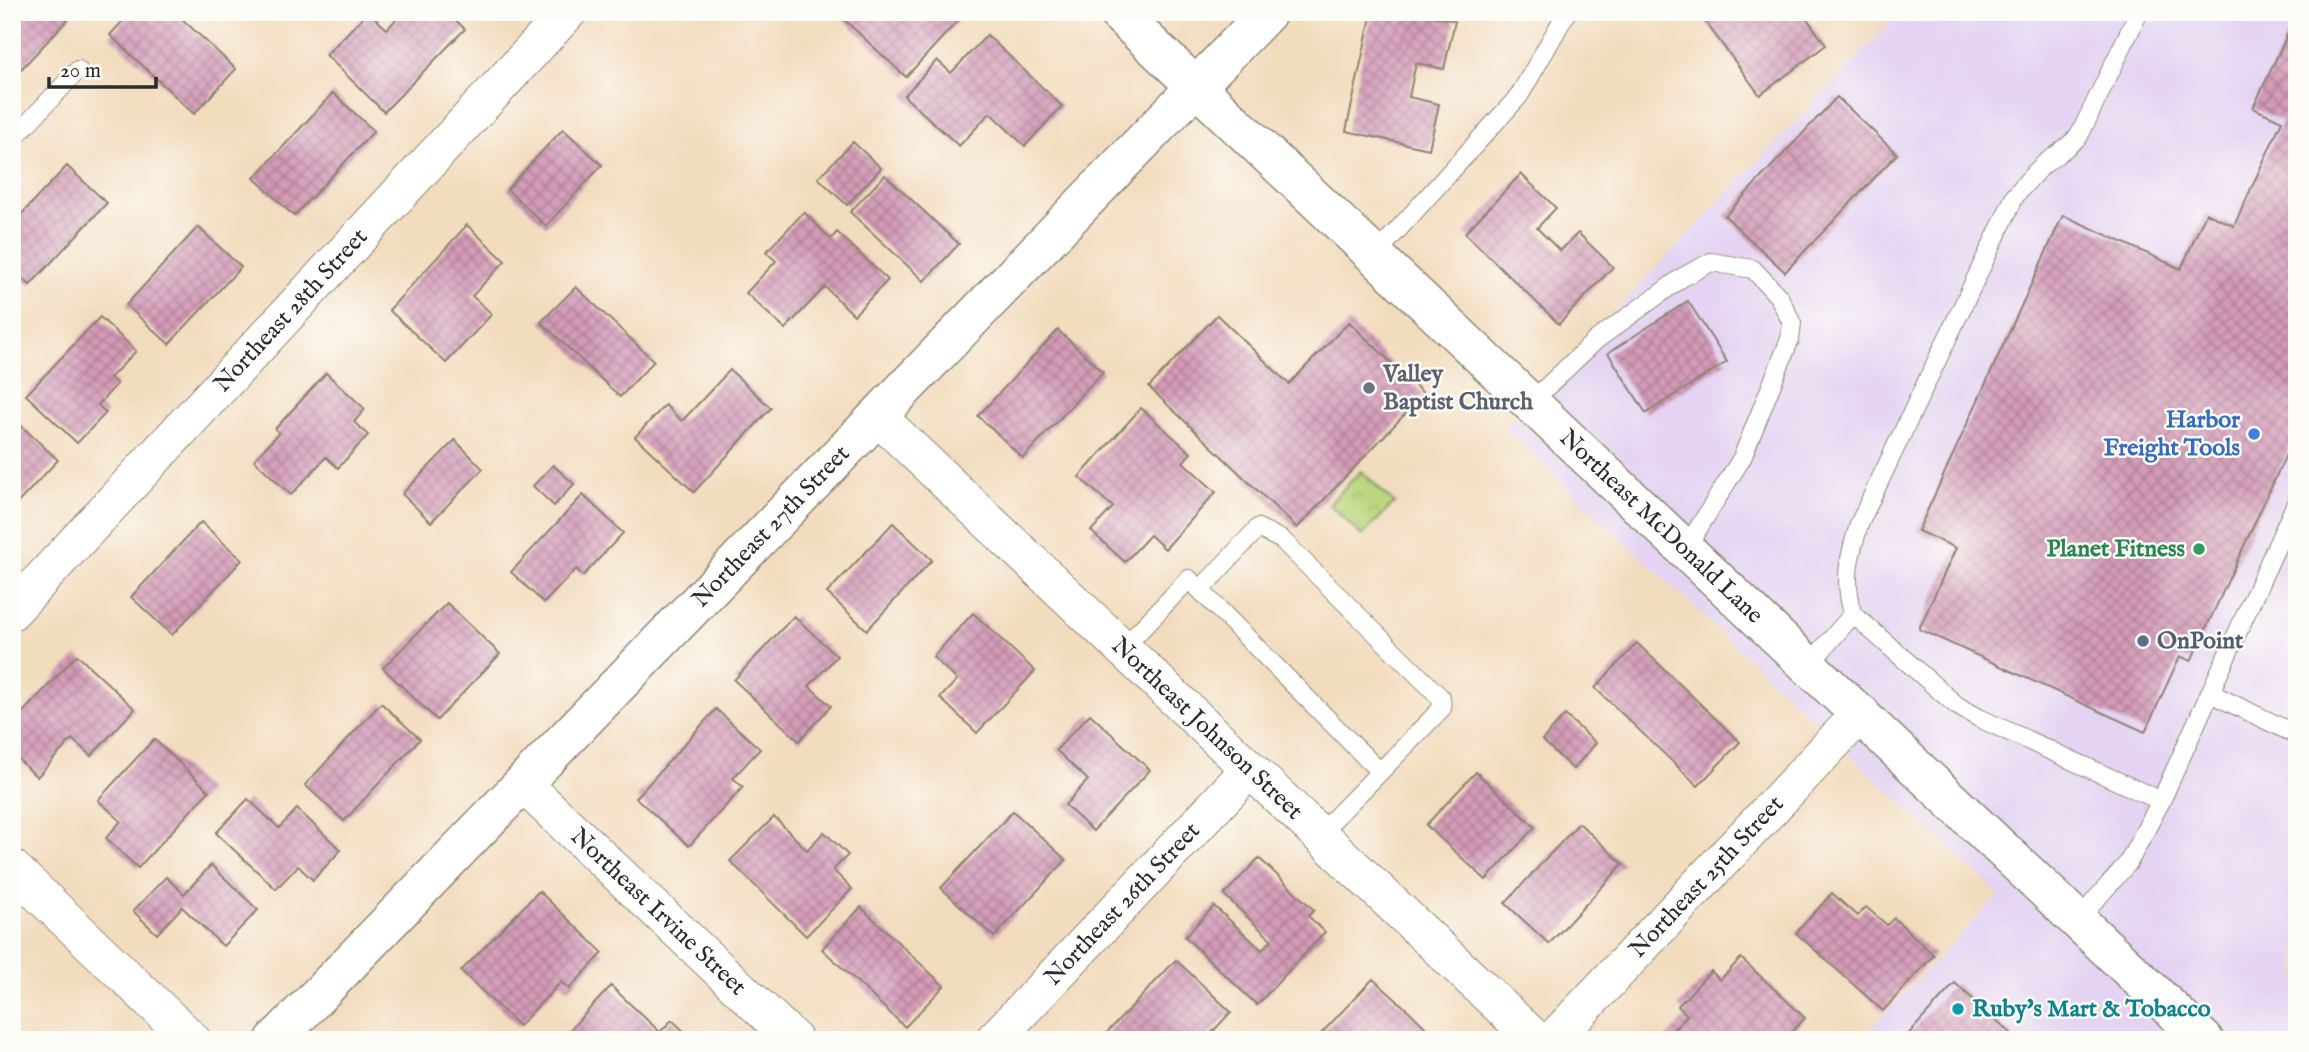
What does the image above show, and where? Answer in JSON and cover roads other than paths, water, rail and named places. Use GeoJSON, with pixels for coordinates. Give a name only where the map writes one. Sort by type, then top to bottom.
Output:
{"type":"FeatureCollection","features":[{"type":"Feature","properties":{"kind":"street","name":"Northeast 28th Street"},"geometry":{"type":"LineString","coordinates":[[12,611],[568,12]]}},
{"type":"Feature","properties":{"kind":"street","name":"Northeast McDonald Lane"},"geometry":{"type":"LineString","coordinates":[[1117,12],[2204,1039]]}},
{"type":"Feature","properties":{"kind":"street","name":"Northeast 27th Street"},"geometry":{"type":"LineString","coordinates":[[275,1040],[1268,12]]}},
{"type":"Feature","properties":{"kind":"street","name":"Northeast Johnson Street"},"geometry":{"type":"LineString","coordinates":[[878,417],[1124,647],[1536,1040]]}},
{"type":"Feature","properties":{"kind":"street","name":"Northeast 25th Street"},"geometry":{"type":"LineString","coordinates":[[1553,1040],[1861,713]]}},
{"type":"Feature","properties":{"kind":"street","name":"Northeast 26th Street"},"geometry":{"type":"LineString","coordinates":[[994,1040],[1250,769]]}},
{"type":"Feature","properties":{"kind":"street","name":"Northeast Irvine Street"},"geometry":{"type":"LineString","coordinates":[[523,784],[794,1040]]}},
{"type":"Feature","properties":{"kind":"street"},"geometry":{"type":"LineString","coordinates":[[12,868],[192,1040]]}},
{"type":"Feature","properties":{"kind":"lane"},"geometry":{"type":"LineString","coordinates":[[1376,255],[1519,96],[1567,12]]}},
{"type":"Feature","properties":{"kind":"lane"},"geometry":{"type":"LineString","coordinates":[[2139,12],[2079,136],[2064,151],[2047,162],[2015,196],[1860,522],[1848,561],[1847,593],[1853,614],[1956,705],[2161,801]]}},
{"type":"Feature","properties":{"kind":"lane"},"geometry":{"type":"LineString","coordinates":[[12,139],[78,70]]}},
{"type":"Feature","properties":{"kind":"lane"},"geometry":{"type":"LineString","coordinates":[[1531,402],[1596,340],[1683,277],[1711,262],[1753,269],[1779,297],[1792,323],[1790,339],[1742,458],[1686,548]]}},
{"type":"Feature","properties":{"kind":"lane"},"geometry":{"type":"LineString","coordinates":[[2078,920],[2127,863],[2161,801],[2297,501]]}},
{"type":"Feature","properties":{"kind":"lane"},"geometry":{"type":"LineString","coordinates":[[1124,647],[1258,528],[1282,540],[1441,698],[1441,708],[1319,834]]}},
{"type":"Feature","properties":{"kind":"lane"},"geometry":{"type":"LineString","coordinates":[[1194,584],[1380,772]]}},
{"type":"Feature","properties":{"kind":"lane"},"geometry":{"type":"LineString","coordinates":[[1809,665],[1853,614]]}},
{"type":"Feature","properties":{"kind":"lane"},"geometry":{"type":"LineString","coordinates":[[2210,692],[2297,734]]}},
{"type":"Feature","properties":{"kind":"place","name":"Valley Baptist Church"},"geometry":{"type":"Point","coordinates":[1369,388]}},
{"type":"Feature","properties":{"kind":"place","name":"Harbor Freight Tools"},"geometry":{"type":"Point","coordinates":[2254,434]}},
{"type":"Feature","properties":{"kind":"place","name":"Planet Fitness"},"geometry":{"type":"Point","coordinates":[2199,549]}},
{"type":"Feature","properties":{"kind":"place","name":"OnPoint"},"geometry":{"type":"Point","coordinates":[2143,641]}},
{"type":"Feature","properties":{"kind":"place","name":"Ruby's Mart & Tobacco"},"geometry":{"type":"Point","coordinates":[1958,1009]}}]}
